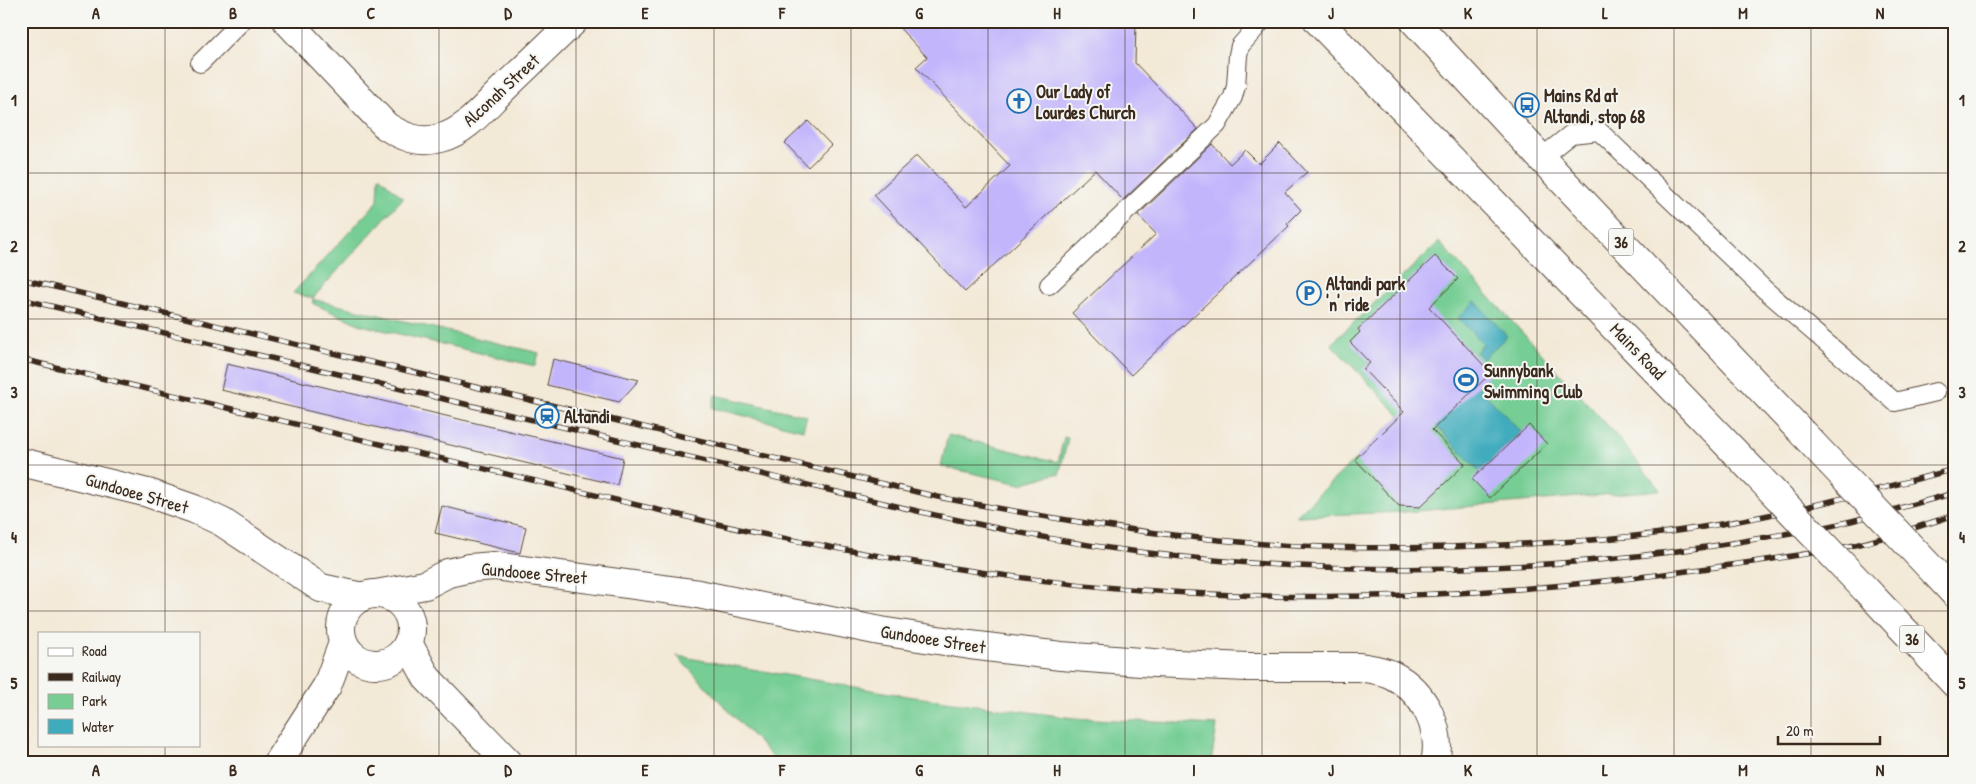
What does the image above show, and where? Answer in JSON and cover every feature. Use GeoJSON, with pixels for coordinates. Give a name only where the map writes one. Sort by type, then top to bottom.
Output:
{"type":"FeatureCollection","features":[{"type":"Feature","properties":{"kind":"street","name":"Alconah Street"},"geometry":{"type":"LineString","coordinates":[[287,21],[386,126],[399,134],[413,139],[428,140],[447,136],[464,126],[574,21]]}},
{"type":"Feature","properties":{"kind":"street","name":"Mains Road"},"geometry":{"type":"LineString","coordinates":[[1318,21],[1756,474],[1955,684]]}},
{"type":"Feature","properties":{"kind":"street","name":"36"},"geometry":{"type":"LineString","coordinates":[[1414,21],[1541,158],[1948,587]]}},
{"type":"Feature","properties":{"kind":"street","name":"Gundooee Street"},"geometry":{"type":"LineString","coordinates":[[21,462],[148,493],[194,509],[222,522],[321,588],[369,595],[424,585],[448,573],[470,568],[494,566],[693,593],[880,631],[970,645],[1061,656],[1247,668],[1359,667],[1376,669],[1408,685],[1420,698],[1431,715],[1436,735],[1435,763]]}},
{"type":"Feature","properties":{"kind":"street"},"geometry":{"type":"LineString","coordinates":[[408,615],[424,585]]}},
{"type":"Feature","properties":{"kind":"street"},"geometry":{"type":"LineString","coordinates":[[277,763],[327,686],[349,644],[343,616],[351,604],[369,595],[389,596],[400,604],[408,615],[411,629],[408,643],[400,654],[389,662],[376,664],[349,644],[321,588]]}},
{"type":"Feature","properties":{"kind":"street"},"geometry":{"type":"LineString","coordinates":[[408,643],[427,678],[509,763]]}},
{"type":"Feature","properties":{"kind":"street"},"geometry":{"type":"LineString","coordinates":[[389,662],[427,678]]}},
{"type":"Feature","properties":{"kind":"lane"},"geometry":{"type":"LineString","coordinates":[[200,63],[242,21]]}},
{"type":"Feature","properties":{"kind":"lane"},"geometry":{"type":"LineString","coordinates":[[1049,285],[1217,125],[1233,98],[1240,46],[1262,21]]}},
{"type":"Feature","properties":{"kind":"lane"},"geometry":{"type":"LineString","coordinates":[[1541,158],[1571,134],[1600,131],[1766,290],[1895,402],[1936,392]]}},
{"type":"Feature","properties":{"kind":"green space"},"geometry":{"type":"Polygon","coordinates":[[[379,176],[403,198],[312,299],[293,293],[378,201],[379,176]]]}},
{"type":"Feature","properties":{"kind":"green space","name":"Sunnybank Swimming Club"},"geometry":{"type":"Polygon","coordinates":[[[1439,242],[1610,428],[1660,490],[1405,512],[1296,516],[1400,416],[1331,344],[1439,242]]]}},
{"type":"Feature","properties":{"kind":"green space"},"geometry":{"type":"Polygon","coordinates":[[[312,299],[539,353],[535,366],[361,325],[314,304],[312,299]]]}},
{"type":"Feature","properties":{"kind":"green space"},"geometry":{"type":"Polygon","coordinates":[[[715,395],[807,416],[803,430],[712,408],[715,395]]]}},
{"type":"Feature","properties":{"kind":"green space"},"geometry":{"type":"Polygon","coordinates":[[[948,435],[1058,462],[1064,437],[1068,438],[1059,475],[1055,474],[1020,484],[941,466],[948,435]]]}},
{"type":"Feature","properties":{"kind":"green space"},"geometry":{"type":"Polygon","coordinates":[[[677,656],[907,696],[1074,718],[1217,725],[1211,763],[778,763],[677,656]]]}},
{"type":"Feature","properties":{"kind":"water"},"geometry":{"type":"Polygon","coordinates":[[[1475,301],[1507,336],[1483,359],[1476,352],[1483,344],[1458,318],[1475,301]]]}},
{"type":"Feature","properties":{"kind":"water"},"geometry":{"type":"Polygon","coordinates":[[[1433,339],[1521,432],[1480,472],[1391,379],[1433,339]]]}},
{"type":"Feature","properties":{"kind":"building"},"geometry":{"type":"Polygon","coordinates":[[[893,21],[1136,21],[1135,63],[1198,129],[1123,200],[1095,170],[965,292],[874,195],[917,155],[966,207],[1010,166],[916,67],[927,57],[893,21]]]}},
{"type":"Feature","properties":{"kind":"building"},"geometry":{"type":"Polygon","coordinates":[[[808,121],[831,145],[808,167],[785,143],[808,121]]]}},
{"type":"Feature","properties":{"kind":"building"},"geometry":{"type":"Polygon","coordinates":[[[1280,143],[1307,172],[1285,192],[1301,210],[1287,224],[1289,226],[1131,375],[1072,313],[1156,234],[1138,215],[1212,144],[1230,164],[1245,150],[1259,164],[1280,143]]]}},
{"type":"Feature","properties":{"kind":"building"},"geometry":{"type":"Polygon","coordinates":[[[1435,256],[1458,279],[1429,307],[1491,373],[1432,430],[1465,464],[1420,507],[1399,506],[1355,459],[1404,412],[1363,369],[1370,363],[1350,342],[1360,332],[1358,329],[1435,256]]]}},
{"type":"Feature","properties":{"kind":"building"},"geometry":{"type":"Polygon","coordinates":[[[553,359],[639,380],[619,402],[547,385],[553,359]]]}},
{"type":"Feature","properties":{"kind":"building"},"geometry":{"type":"Polygon","coordinates":[[[227,364],[623,458],[617,485],[221,390],[227,364]]]}},
{"type":"Feature","properties":{"kind":"building"},"geometry":{"type":"Polygon","coordinates":[[[1529,425],[1547,444],[1490,498],[1472,479],[1529,425]]]}},
{"type":"Feature","properties":{"kind":"building"},"geometry":{"type":"Polygon","coordinates":[[[442,506],[526,527],[520,553],[435,533],[442,506]]]}},
{"type":"Feature","properties":{"kind":"railway"},"geometry":{"type":"LineString","coordinates":[[21,279],[938,497],[1078,522],[1219,540],[1290,546],[1396,548],[1528,544],[1628,537],[1678,531],[1767,516],[1955,469]]}},
{"type":"Feature","properties":{"kind":"railway"},"geometry":{"type":"LineString","coordinates":[[21,299],[930,514],[1088,545],[1218,560],[1295,566],[1452,568],[1608,559],[1685,550],[1820,528],[1955,493]]}},
{"type":"Feature","properties":{"kind":"railway"},"geometry":{"type":"LineString","coordinates":[[21,359],[747,531],[845,550],[992,574],[1091,586],[1212,594],[1283,596],[1355,596],[1497,591],[1638,577],[1837,549],[1880,539],[1955,515]]}},
{"type":"Feature","properties":{"kind":"place","name":"Our Lady of Lourdes Church"},"geometry":{"type":"Point","coordinates":[1019,101]}},
{"type":"Feature","properties":{"kind":"place","name":"Mains Rd at Altandi, stop 68"},"geometry":{"type":"Point","coordinates":[1527,105]}},
{"type":"Feature","properties":{"kind":"place","name":"Altandi park 'n' ride"},"geometry":{"type":"Point","coordinates":[1309,293]}},
{"type":"Feature","properties":{"kind":"place","name":"Sunnybank Swimming Club"},"geometry":{"type":"Point","coordinates":[1466,380]}},
{"type":"Feature","properties":{"kind":"place","name":"Altandi"},"geometry":{"type":"Point","coordinates":[547,416]}}]}
